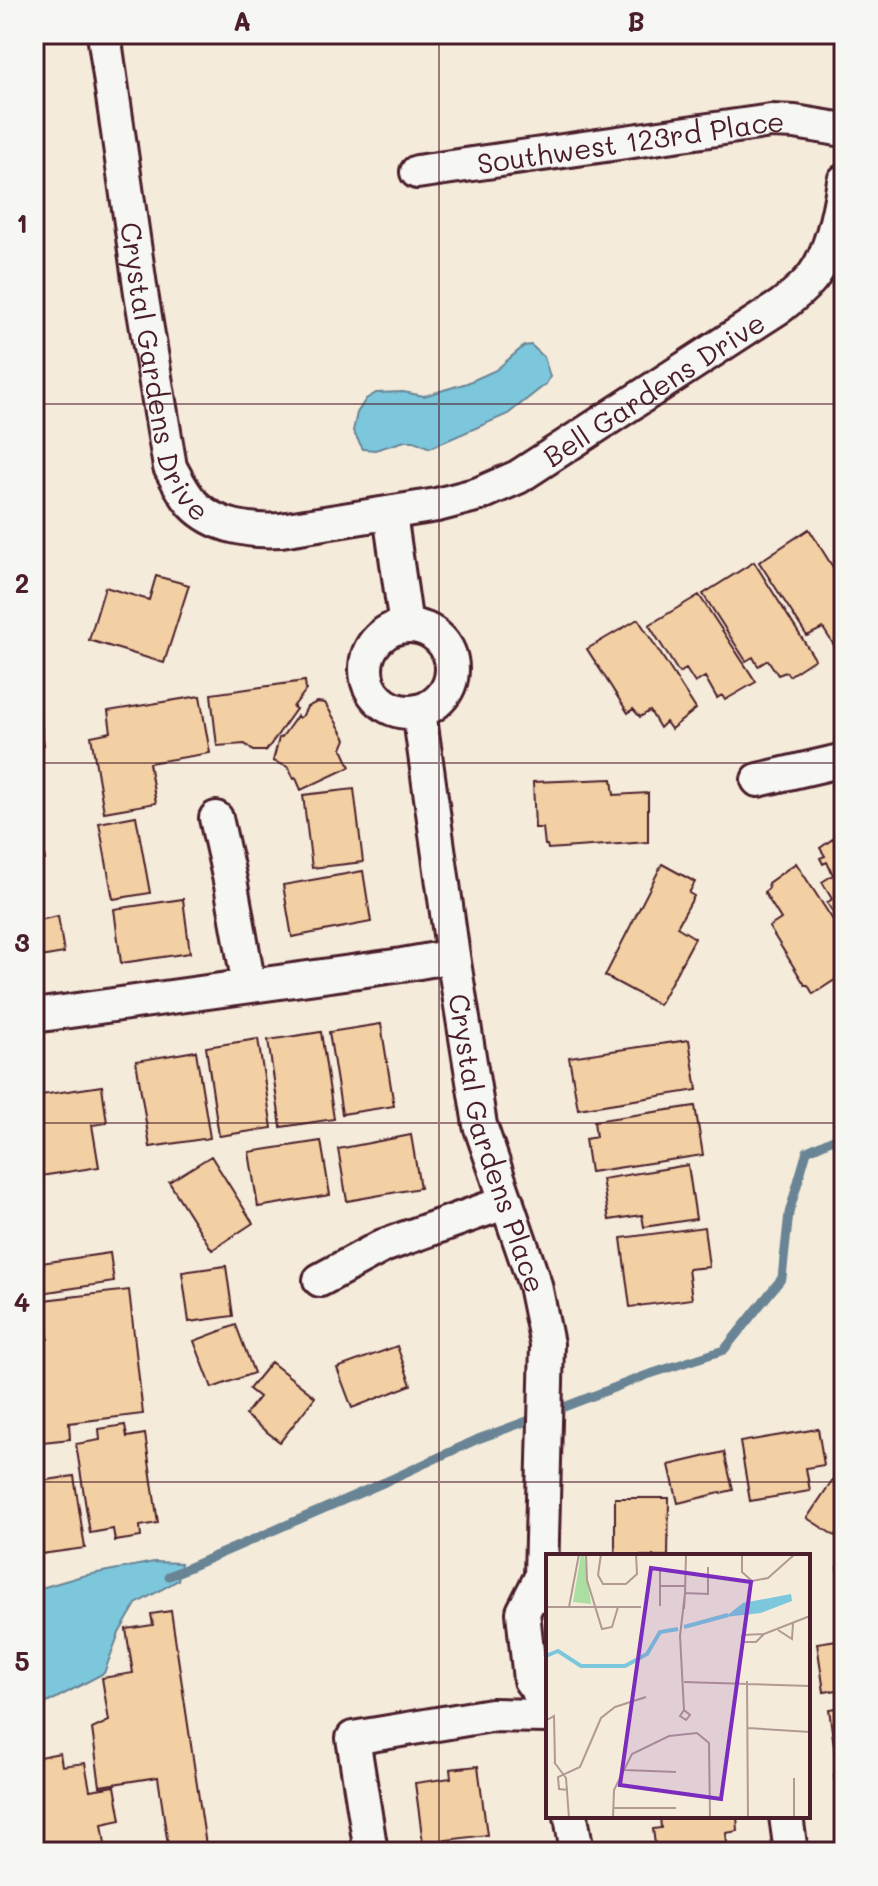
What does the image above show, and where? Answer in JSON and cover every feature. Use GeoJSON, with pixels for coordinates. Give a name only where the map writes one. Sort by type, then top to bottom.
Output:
{"type":"FeatureCollection","features":[{"type":"Feature","properties":{"kind":"street","name":"Crystal Gardens Drive"},"geometry":{"type":"LineString","coordinates":[[104,34],[164,441],[170,467],[183,491],[195,506],[212,517],[257,531],[390,514]]}},
{"type":"Feature","properties":{"kind":"street","name":"Southwest 123rd Place"},"geometry":{"type":"LineString","coordinates":[[417,172],[771,121],[844,130]]}},
{"type":"Feature","properties":{"kind":"street","name":"Bell Gardens Drive"},"geometry":{"type":"LineString","coordinates":[[390,514],[479,494],[518,477],[781,306],[811,279],[821,263],[837,220],[844,181]]}},
{"type":"Feature","properties":{"kind":"street"},"geometry":{"type":"LineString","coordinates":[[390,514],[406,626]]}},
{"type":"Feature","properties":{"kind":"street"},"geometry":{"type":"LineString","coordinates":[[406,626],[427,630],[438,637],[451,655],[453,672],[447,691],[432,706],[419,711],[396,710],[381,702],[368,683],[366,668],[371,649],[381,636],[396,628],[406,626]]}},
{"type":"Feature","properties":{"kind":"street","name":"Crystal Gardens Place"},"geometry":{"type":"LineString","coordinates":[[419,711],[480,1125],[535,1285],[547,1344],[545,1587],[523,1612],[530,1680],[546,1702]]}},
{"type":"Feature","properties":{"kind":"street"},"geometry":{"type":"LineString","coordinates":[[758,780],[844,760]]}},
{"type":"Feature","properties":{"kind":"street"},"geometry":{"type":"LineString","coordinates":[[216,818],[249,986]]}},
{"type":"Feature","properties":{"kind":"street"},"geometry":{"type":"LineString","coordinates":[[34,1016],[453,956]]}},
{"type":"Feature","properties":{"kind":"street"},"geometry":{"type":"LineString","coordinates":[[320,1280],[383,1246],[507,1202]]}},
{"type":"Feature","properties":{"kind":"street"},"geometry":{"type":"LineString","coordinates":[[371,1852],[353,1738],[491,1715],[546,1716]]}},
{"type":"Feature","properties":{"kind":"street"},"geometry":{"type":"LineString","coordinates":[[571,1818],[577,1852]]}},
{"type":"Feature","properties":{"kind":"street"},"geometry":{"type":"LineString","coordinates":[[786,1818],[791,1852]]}},
{"type":"Feature","properties":{"kind":"water"},"geometry":{"type":"Polygon","coordinates":[[[531,345],[544,357],[550,377],[546,384],[508,414],[430,448],[414,441],[405,441],[375,450],[363,449],[353,431],[357,413],[366,399],[376,393],[403,392],[424,396],[467,383],[496,370],[524,346],[531,345]]]}},
{"type":"Feature","properties":{"kind":"water"},"geometry":{"type":"Polygon","coordinates":[[[154,1562],[181,1563],[178,1580],[136,1604],[119,1633],[104,1673],[34,1708],[34,1590],[82,1576],[154,1562]]]}},
{"type":"Feature","properties":{"kind":"building"},"geometry":{"type":"Polygon","coordinates":[[[809,529],[844,585],[844,651],[839,653],[823,628],[807,636],[759,562],[809,529]]]}},
{"type":"Feature","properties":{"kind":"building"},"geometry":{"type":"Polygon","coordinates":[[[754,562],[815,659],[789,676],[786,672],[778,675],[768,660],[758,666],[753,657],[746,661],[703,594],[754,562]]]}},
{"type":"Feature","properties":{"kind":"building"},"geometry":{"type":"Polygon","coordinates":[[[156,576],[189,585],[164,663],[89,640],[105,587],[149,600],[156,576]]]}},
{"type":"Feature","properties":{"kind":"building"},"geometry":{"type":"Polygon","coordinates":[[[699,595],[756,682],[725,700],[722,695],[717,698],[705,677],[695,683],[686,669],[679,673],[649,625],[699,595]]]}},
{"type":"Feature","properties":{"kind":"building"},"geometry":{"type":"Polygon","coordinates":[[[638,619],[696,709],[671,729],[666,722],[660,728],[650,711],[640,717],[633,709],[628,713],[587,649],[638,619]]]}},
{"type":"Feature","properties":{"kind":"building"},"geometry":{"type":"Polygon","coordinates":[[[305,681],[306,690],[293,707],[296,709],[266,751],[253,751],[245,744],[217,746],[211,694],[305,681]]]}},
{"type":"Feature","properties":{"kind":"building"},"geometry":{"type":"Polygon","coordinates":[[[200,696],[210,753],[149,763],[156,803],[104,812],[91,736],[111,732],[108,711],[200,696]]]}},
{"type":"Feature","properties":{"kind":"building"},"geometry":{"type":"Polygon","coordinates":[[[317,702],[325,703],[346,739],[342,749],[350,767],[301,790],[288,767],[273,761],[279,738],[297,716],[299,718],[307,707],[317,702]]]}},
{"type":"Feature","properties":{"kind":"building"},"geometry":{"type":"Polygon","coordinates":[[[34,716],[40,716],[44,745],[34,746],[34,716]]]}},
{"type":"Feature","properties":{"kind":"building"},"geometry":{"type":"Polygon","coordinates":[[[612,779],[614,795],[648,793],[648,842],[548,849],[543,828],[535,828],[533,782],[612,779]]]}},
{"type":"Feature","properties":{"kind":"building"},"geometry":{"type":"Polygon","coordinates":[[[354,789],[363,862],[312,868],[303,795],[354,789]]]}},
{"type":"Feature","properties":{"kind":"building"},"geometry":{"type":"Polygon","coordinates":[[[34,794],[45,860],[34,862],[34,794]]]}},
{"type":"Feature","properties":{"kind":"building"},"geometry":{"type":"Polygon","coordinates":[[[136,816],[150,893],[113,899],[99,823],[136,816]]]}},
{"type":"Feature","properties":{"kind":"building"},"geometry":{"type":"Polygon","coordinates":[[[844,831],[844,929],[827,903],[832,899],[822,882],[833,875],[827,862],[823,864],[820,858],[825,856],[820,848],[844,831]]]}},
{"type":"Feature","properties":{"kind":"building"},"geometry":{"type":"Polygon","coordinates":[[[796,863],[844,937],[844,974],[813,994],[769,927],[781,919],[764,892],[769,888],[768,883],[796,863]]]}},
{"type":"Feature","properties":{"kind":"building"},"geometry":{"type":"Polygon","coordinates":[[[662,864],[695,882],[689,893],[694,896],[677,927],[695,938],[659,1005],[605,976],[662,864]]]}},
{"type":"Feature","properties":{"kind":"building"},"geometry":{"type":"Polygon","coordinates":[[[363,871],[371,922],[292,937],[283,885],[363,871]]]}},
{"type":"Feature","properties":{"kind":"building"},"geometry":{"type":"Polygon","coordinates":[[[34,890],[39,920],[58,916],[64,953],[34,958],[34,890]]]}},
{"type":"Feature","properties":{"kind":"building"},"geometry":{"type":"Polygon","coordinates":[[[183,899],[190,953],[121,963],[114,909],[183,899]]]}},
{"type":"Feature","properties":{"kind":"building"},"geometry":{"type":"Polygon","coordinates":[[[381,1024],[394,1106],[342,1114],[329,1032],[381,1024]]]}},
{"type":"Feature","properties":{"kind":"building"},"geometry":{"type":"Polygon","coordinates":[[[321,1032],[334,1119],[281,1127],[268,1040],[321,1032]]]}},
{"type":"Feature","properties":{"kind":"building"},"geometry":{"type":"Polygon","coordinates":[[[258,1039],[272,1128],[219,1136],[206,1047],[258,1039]]]}},
{"type":"Feature","properties":{"kind":"building"},"geometry":{"type":"Polygon","coordinates":[[[689,1040],[697,1090],[578,1109],[569,1057],[689,1040]]]}},
{"type":"Feature","properties":{"kind":"building"},"geometry":{"type":"Polygon","coordinates":[[[196,1051],[210,1138],[150,1147],[136,1061],[196,1051]]]}},
{"type":"Feature","properties":{"kind":"building"},"geometry":{"type":"Polygon","coordinates":[[[102,1086],[107,1123],[92,1125],[99,1167],[34,1177],[34,1096],[102,1086]]]}},
{"type":"Feature","properties":{"kind":"building"},"geometry":{"type":"Polygon","coordinates":[[[695,1106],[703,1155],[590,1172],[585,1139],[596,1137],[594,1121],[695,1106]]]}},
{"type":"Feature","properties":{"kind":"building"},"geometry":{"type":"Polygon","coordinates":[[[411,1135],[420,1188],[347,1201],[338,1149],[411,1135]]]}},
{"type":"Feature","properties":{"kind":"building"},"geometry":{"type":"Polygon","coordinates":[[[321,1141],[330,1195],[258,1207],[249,1152],[321,1141]]]}},
{"type":"Feature","properties":{"kind":"building"},"geometry":{"type":"Polygon","coordinates":[[[211,1156],[253,1223],[212,1250],[169,1182],[211,1156]]]}},
{"type":"Feature","properties":{"kind":"building"},"geometry":{"type":"Polygon","coordinates":[[[688,1165],[696,1219],[644,1227],[642,1215],[609,1220],[602,1179],[688,1165]]]}},
{"type":"Feature","properties":{"kind":"building"},"geometry":{"type":"Polygon","coordinates":[[[704,1227],[709,1267],[688,1269],[692,1299],[630,1307],[621,1238],[704,1227]]]}},
{"type":"Feature","properties":{"kind":"building"},"geometry":{"type":"Polygon","coordinates":[[[110,1253],[114,1282],[34,1294],[34,1264],[110,1253]]]}},
{"type":"Feature","properties":{"kind":"building"},"geometry":{"type":"Polygon","coordinates":[[[226,1266],[233,1316],[189,1322],[182,1272],[226,1266]]]}},
{"type":"Feature","properties":{"kind":"building"},"geometry":{"type":"Polygon","coordinates":[[[129,1290],[143,1414],[69,1423],[70,1439],[34,1443],[34,1341],[48,1339],[44,1300],[129,1290]]]}},
{"type":"Feature","properties":{"kind":"building"},"geometry":{"type":"Polygon","coordinates":[[[236,1325],[254,1373],[212,1388],[194,1341],[236,1325]]]}},
{"type":"Feature","properties":{"kind":"building"},"geometry":{"type":"Polygon","coordinates":[[[397,1346],[411,1385],[352,1408],[337,1368],[397,1346]]]}},
{"type":"Feature","properties":{"kind":"building"},"geometry":{"type":"Polygon","coordinates":[[[271,1362],[315,1397],[280,1442],[245,1415],[259,1397],[249,1389],[271,1362]]]}},
{"type":"Feature","properties":{"kind":"building"},"geometry":{"type":"Polygon","coordinates":[[[125,1425],[127,1437],[145,1434],[158,1523],[140,1526],[141,1537],[115,1541],[113,1529],[90,1533],[76,1444],[100,1440],[99,1429],[125,1425]]]}},
{"type":"Feature","properties":{"kind":"building"},"geometry":{"type":"Polygon","coordinates":[[[818,1429],[824,1465],[806,1468],[810,1491],[750,1501],[740,1442],[818,1429]]]}},
{"type":"Feature","properties":{"kind":"building"},"geometry":{"type":"Polygon","coordinates":[[[724,1452],[733,1490],[678,1503],[669,1465],[724,1452]]]}},
{"type":"Feature","properties":{"kind":"building"},"geometry":{"type":"Polygon","coordinates":[[[844,1463],[844,1524],[835,1536],[807,1518],[844,1463]]]}},
{"type":"Feature","properties":{"kind":"building"},"geometry":{"type":"Polygon","coordinates":[[[74,1476],[85,1548],[34,1555],[34,1482],[74,1476]]]}},
{"type":"Feature","properties":{"kind":"building"},"geometry":{"type":"Polygon","coordinates":[[[615,1498],[669,1498],[668,1554],[615,1554],[615,1498]]]}},
{"type":"Feature","properties":{"kind":"building"},"geometry":{"type":"Polygon","coordinates":[[[844,1566],[844,1609],[837,1567],[844,1566]]]}},
{"type":"Feature","properties":{"kind":"building"},"geometry":{"type":"Polygon","coordinates":[[[171,1611],[207,1852],[169,1852],[158,1777],[100,1786],[92,1729],[109,1721],[102,1678],[133,1673],[126,1629],[153,1625],[151,1614],[171,1611]]]}},
{"type":"Feature","properties":{"kind":"building"},"geometry":{"type":"Polygon","coordinates":[[[844,1639],[844,1689],[824,1692],[817,1643],[844,1639]]]}},
{"type":"Feature","properties":{"kind":"building"},"geometry":{"type":"Polygon","coordinates":[[[844,1707],[844,1760],[836,1761],[829,1709],[844,1707]]]}},
{"type":"Feature","properties":{"kind":"building"},"geometry":{"type":"Polygon","coordinates":[[[60,1753],[62,1766],[85,1763],[90,1790],[115,1786],[121,1820],[102,1824],[105,1844],[82,1848],[82,1852],[34,1852],[34,1758],[60,1753]]]}},
{"type":"Feature","properties":{"kind":"building"},"geometry":{"type":"Polygon","coordinates":[[[478,1766],[487,1835],[423,1843],[415,1783],[451,1778],[450,1769],[478,1766]]]}},
{"type":"Feature","properties":{"kind":"building"},"geometry":{"type":"Polygon","coordinates":[[[844,1774],[844,1809],[840,1810],[834,1776],[844,1774]]]}},
{"type":"Feature","properties":{"kind":"building"},"geometry":{"type":"Polygon","coordinates":[[[660,1818],[737,1818],[738,1831],[726,1833],[728,1852],[656,1852],[653,1829],[661,1828],[660,1818]]]}},
{"type":"Feature","properties":{"kind":"building"},"geometry":{"type":"Polygon","coordinates":[[[475,1845],[476,1852],[440,1852],[439,1849],[475,1845]]]}},
{"type":"Feature","properties":{"kind":"waterway"},"geometry":{"type":"LineString","coordinates":[[551,1412],[647,1375],[724,1350],[782,1278],[789,1213],[807,1151],[844,1134]]}},
{"type":"Feature","properties":{"kind":"waterway"},"geometry":{"type":"LineString","coordinates":[[169,1576],[478,1439],[538,1417]]}}]}
